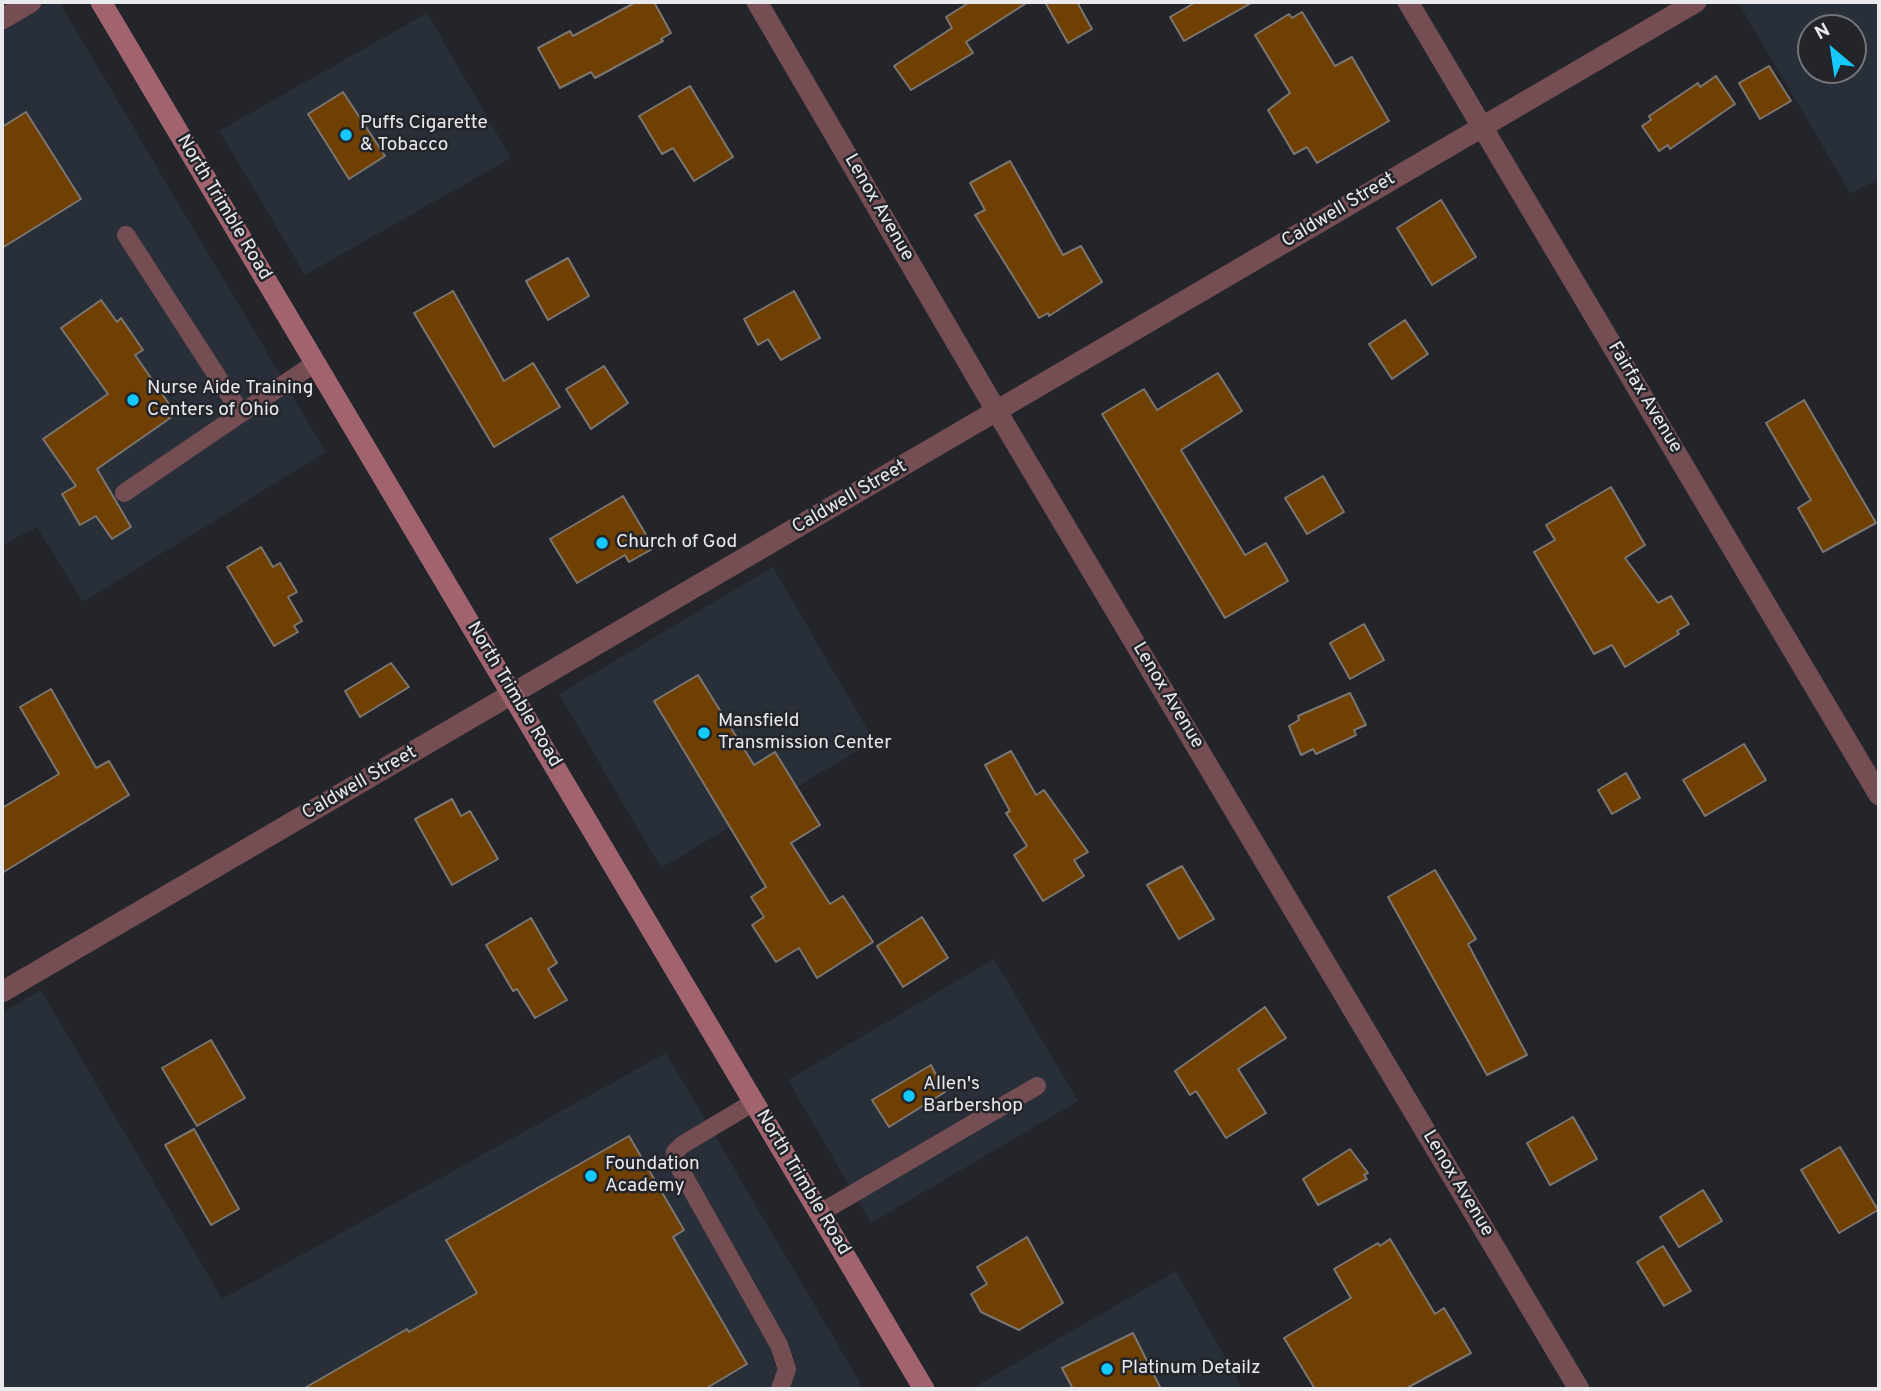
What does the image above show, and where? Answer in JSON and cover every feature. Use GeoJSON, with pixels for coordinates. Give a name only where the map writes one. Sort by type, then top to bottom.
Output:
{"type":"FeatureCollection","features":[{"type":"Feature","properties":{"kind":"main road","name":"North Trimble Road"},"geometry":{"type":"LineString","coordinates":[[102,2],[924,1389]]}},
{"type":"Feature","properties":{"kind":"street"},"geometry":{"type":"LineString","coordinates":[[2,19],[31,2]]}},
{"type":"Feature","properties":{"kind":"street","name":"Lenox Avenue"},"geometry":{"type":"LineString","coordinates":[[757,2],[1579,1389]]}},
{"type":"Feature","properties":{"kind":"street","name":"Fairfax Avenue"},"geometry":{"type":"LineString","coordinates":[[1408,2],[1879,795]]}},
{"type":"Feature","properties":{"kind":"street","name":"Caldwell Street"},"geometry":{"type":"LineString","coordinates":[[2,992],[1696,2]]}},
{"type":"Feature","properties":{"kind":"lane"},"geometry":{"type":"LineString","coordinates":[[126,235],[241,413]]}},
{"type":"Feature","properties":{"kind":"lane"},"geometry":{"type":"LineString","coordinates":[[124,493],[315,363]]}},
{"type":"Feature","properties":{"kind":"lane"},"geometry":{"type":"LineString","coordinates":[[820,1213],[1037,1086]]}},
{"type":"Feature","properties":{"kind":"lane"},"geometry":{"type":"LineString","coordinates":[[754,1102],[682,1145],[675,1152],[675,1160],[779,1345],[787,1369],[780,1389]]}},
{"type":"Feature","properties":{"kind":"shaded area"},"geometry":{"type":"Polygon","coordinates":[[[48,2],[59,2],[326,452],[83,602],[37,527],[3,545],[2,542],[2,29],[48,2]]]}},
{"type":"Feature","properties":{"kind":"shaded area"},"geometry":{"type":"Polygon","coordinates":[[[1738,2],[1879,2],[1879,178],[1851,194],[1738,2]]]}},
{"type":"Feature","properties":{"kind":"shaded area"},"geometry":{"type":"Polygon","coordinates":[[[427,13],[511,158],[305,275],[219,131],[427,13]]]}},
{"type":"Feature","properties":{"kind":"shaded area"},"geometry":{"type":"Polygon","coordinates":[[[773,567],[874,741],[661,868],[559,694],[773,567]]]}},
{"type":"Feature","properties":{"kind":"shaded area"},"geometry":{"type":"Polygon","coordinates":[[[994,959],[1078,1101],[871,1223],[788,1080],[994,959]]]}},
{"type":"Feature","properties":{"kind":"shaded area","name":"Foundation Academy"},"geometry":{"type":"Polygon","coordinates":[[[41,990],[222,1299],[666,1053],[864,1389],[2,1389],[2,1013],[41,990]]]}},
{"type":"Feature","properties":{"kind":"shaded area"},"geometry":{"type":"Polygon","coordinates":[[[1176,1271],[1243,1389],[971,1389],[1176,1271]]]}},
{"type":"Feature","properties":{"kind":"building"},"geometry":{"type":"Polygon","coordinates":[[[636,2],[654,2],[671,33],[661,39],[663,41],[595,78],[591,72],[560,88],[538,48],[570,31],[573,36],[636,2]]]}},
{"type":"Feature","properties":{"kind":"building"},"geometry":{"type":"Polygon","coordinates":[[[970,2],[1028,2],[966,42],[973,53],[911,90],[894,66],[952,28],[946,17],[970,2]]]}},
{"type":"Feature","properties":{"kind":"building"},"geometry":{"type":"Polygon","coordinates":[[[1045,2],[1077,2],[1092,29],[1068,43],[1045,2]]]}},
{"type":"Feature","properties":{"kind":"building"},"geometry":{"type":"Polygon","coordinates":[[[1196,2],[1253,2],[1184,41],[1170,17],[1196,2]]]}},
{"type":"Feature","properties":{"kind":"building"},"geometry":{"type":"Polygon","coordinates":[[[1302,12],[1335,66],[1352,57],[1389,121],[1317,163],[1307,147],[1294,154],[1268,110],[1290,93],[1255,35],[1289,14],[1292,18],[1302,12]]]}},
{"type":"Feature","properties":{"kind":"building"},"geometry":{"type":"Polygon","coordinates":[[[1769,66],[1791,101],[1760,119],[1739,83],[1769,66]]]}},
{"type":"Feature","properties":{"kind":"building"},"geometry":{"type":"Polygon","coordinates":[[[1716,76],[1735,104],[1670,149],[1668,145],[1659,151],[1642,126],[1651,120],[1649,116],[1698,83],[1700,87],[1716,76]]]}},
{"type":"Feature","properties":{"kind":"building"},"geometry":{"type":"Polygon","coordinates":[[[690,86],[733,157],[694,181],[673,148],[662,154],[639,116],[690,86]]]}},
{"type":"Feature","properties":{"kind":"building","name":"Puffs Cigarette & Tobacco"},"geometry":{"type":"Polygon","coordinates":[[[343,92],[385,156],[349,179],[308,114],[343,92]]]}},
{"type":"Feature","properties":{"kind":"building"},"geometry":{"type":"Polygon","coordinates":[[[26,112],[81,199],[2,248],[2,127],[26,112]]]}},
{"type":"Feature","properties":{"kind":"building"},"geometry":{"type":"Polygon","coordinates":[[[1010,161],[1063,255],[1081,246],[1102,282],[1049,316],[1048,313],[1039,318],[975,215],[985,210],[970,183],[1010,161]]]}},
{"type":"Feature","properties":{"kind":"building"},"geometry":{"type":"Polygon","coordinates":[[[1441,200],[1476,257],[1432,285],[1397,228],[1441,200]]]}},
{"type":"Feature","properties":{"kind":"building"},"geometry":{"type":"Polygon","coordinates":[[[568,258],[589,296],[548,320],[526,281],[568,258]]]}},
{"type":"Feature","properties":{"kind":"building"},"geometry":{"type":"Polygon","coordinates":[[[453,291],[504,381],[533,363],[560,407],[494,447],[414,313],[453,291]]]}},
{"type":"Feature","properties":{"kind":"building"},"geometry":{"type":"Polygon","coordinates":[[[794,291],[820,338],[781,360],[768,339],[758,345],[744,319],[794,291]]]}},
{"type":"Feature","properties":{"kind":"building","name":"Nurse Aide Training Centers of Ohio"},"geometry":{"type":"Polygon","coordinates":[[[101,300],[117,322],[121,318],[143,350],[135,355],[176,414],[97,469],[131,527],[112,539],[96,516],[80,525],[62,494],[76,486],[43,439],[108,394],[61,328],[101,300]]]}},
{"type":"Feature","properties":{"kind":"building"},"geometry":{"type":"Polygon","coordinates":[[[1405,320],[1428,354],[1392,379],[1369,344],[1405,320]]]}},
{"type":"Feature","properties":{"kind":"building"},"geometry":{"type":"Polygon","coordinates":[[[604,366],[628,403],[591,429],[566,389],[604,366]]]}},
{"type":"Feature","properties":{"kind":"building"},"geometry":{"type":"Polygon","coordinates":[[[1218,373],[1242,411],[1181,450],[1245,555],[1266,543],[1288,581],[1225,618],[1102,414],[1144,389],[1157,410],[1218,373]]]}},
{"type":"Feature","properties":{"kind":"building"},"geometry":{"type":"Polygon","coordinates":[[[1804,400],[1876,523],[1823,552],[1798,508],[1811,500],[1766,423],[1804,400]]]}},
{"type":"Feature","properties":{"kind":"building"},"geometry":{"type":"Polygon","coordinates":[[[1323,476],[1344,512],[1307,534],[1285,498],[1323,476]]]}},
{"type":"Feature","properties":{"kind":"building"},"geometry":{"type":"Polygon","coordinates":[[[1611,487],[1645,545],[1625,558],[1658,603],[1671,596],[1689,624],[1677,631],[1679,634],[1625,667],[1612,645],[1594,654],[1534,552],[1555,540],[1546,525],[1611,487]]]}},
{"type":"Feature","properties":{"kind":"building","name":"Church of God"},"geometry":{"type":"Polygon","coordinates":[[[623,496],[654,548],[629,562],[625,555],[577,583],[550,539],[623,496]]]}},
{"type":"Feature","properties":{"kind":"building"},"geometry":{"type":"Polygon","coordinates":[[[261,547],[273,567],[280,563],[297,592],[288,597],[302,621],[294,626],[298,632],[274,646],[227,567],[261,547]]]}},
{"type":"Feature","properties":{"kind":"building"},"geometry":{"type":"Polygon","coordinates":[[[1364,624],[1384,660],[1350,679],[1330,643],[1364,624]]]}},
{"type":"Feature","properties":{"kind":"building"},"geometry":{"type":"Polygon","coordinates":[[[391,663],[409,687],[360,717],[345,691],[391,663]]]}},
{"type":"Feature","properties":{"kind":"building"},"geometry":{"type":"Polygon","coordinates":[[[698,675],[754,765],[775,752],[820,825],[791,843],[830,904],[843,896],[873,942],[817,978],[799,948],[776,962],[752,925],[764,917],[751,897],[766,887],[654,701],[698,675]]]}},
{"type":"Feature","properties":{"kind":"building"},"geometry":{"type":"Polygon","coordinates":[[[51,689],[96,768],[109,761],[129,795],[2,873],[2,808],[59,774],[20,707],[51,689]]]}},
{"type":"Feature","properties":{"kind":"building"},"geometry":{"type":"Polygon","coordinates":[[[1350,693],[1366,725],[1354,730],[1356,735],[1316,754],[1313,749],[1301,755],[1289,726],[1299,720],[1298,716],[1350,693]]]}},
{"type":"Feature","properties":{"kind":"building"},"geometry":{"type":"Polygon","coordinates":[[[1744,744],[1766,780],[1705,816],[1683,780],[1744,744]]]}},
{"type":"Feature","properties":{"kind":"building"},"geometry":{"type":"Polygon","coordinates":[[[1011,751],[1036,795],[1044,790],[1088,852],[1074,860],[1084,876],[1043,901],[1014,855],[1027,846],[1006,813],[1010,811],[985,765],[1011,751]]]}},
{"type":"Feature","properties":{"kind":"building"},"geometry":{"type":"Polygon","coordinates":[[[1626,773],[1640,798],[1612,814],[1598,790],[1626,773]]]}},
{"type":"Feature","properties":{"kind":"building"},"geometry":{"type":"Polygon","coordinates":[[[452,799],[461,816],[470,811],[498,859],[452,885],[415,819],[452,799]]]}},
{"type":"Feature","properties":{"kind":"building"},"geometry":{"type":"Polygon","coordinates":[[[1182,866],[1214,919],[1179,939],[1147,885],[1182,866]]]}},
{"type":"Feature","properties":{"kind":"building"},"geometry":{"type":"Polygon","coordinates":[[[1435,870],[1476,939],[1468,944],[1527,1055],[1487,1075],[1388,897],[1435,870]]]}},
{"type":"Feature","properties":{"kind":"building"},"geometry":{"type":"Polygon","coordinates":[[[922,917],[948,958],[903,987],[877,946],[922,917]]]}},
{"type":"Feature","properties":{"kind":"building"},"geometry":{"type":"Polygon","coordinates":[[[531,918],[557,963],[548,969],[567,1000],[535,1018],[517,989],[513,991],[486,945],[531,918]]]}},
{"type":"Feature","properties":{"kind":"building"},"geometry":{"type":"Polygon","coordinates":[[[1265,1007],[1286,1038],[1238,1069],[1266,1113],[1226,1138],[1196,1091],[1190,1095],[1175,1071],[1265,1007]]]}},
{"type":"Feature","properties":{"kind":"building"},"geometry":{"type":"Polygon","coordinates":[[[211,1040],[245,1098],[197,1126],[162,1068],[211,1040]]]}},
{"type":"Feature","properties":{"kind":"building","name":"Allen's Barbershop"},"geometry":{"type":"Polygon","coordinates":[[[931,1065],[945,1092],[889,1127],[872,1100],[931,1065]]]}},
{"type":"Feature","properties":{"kind":"building"},"geometry":{"type":"Polygon","coordinates":[[[1573,1117],[1597,1159],[1550,1185],[1527,1143],[1573,1117]]]}},
{"type":"Feature","properties":{"kind":"building"},"geometry":{"type":"Polygon","coordinates":[[[194,1129],[239,1209],[211,1225],[165,1145],[194,1129]]]}},
{"type":"Feature","properties":{"kind":"building"},"geometry":{"type":"Polygon","coordinates":[[[629,1136],[684,1230],[673,1237],[747,1364],[705,1389],[303,1389],[407,1329],[409,1332],[477,1293],[446,1240],[629,1136]]]}},
{"type":"Feature","properties":{"kind":"building"},"geometry":{"type":"Polygon","coordinates":[[[1840,1147],[1878,1210],[1839,1233],[1801,1170],[1840,1147]]]}},
{"type":"Feature","properties":{"kind":"building"},"geometry":{"type":"Polygon","coordinates":[[[1350,1149],[1368,1173],[1364,1175],[1367,1179],[1318,1205],[1303,1179],[1350,1149]]]}},
{"type":"Feature","properties":{"kind":"building"},"geometry":{"type":"Polygon","coordinates":[[[1703,1190],[1722,1221],[1679,1247],[1660,1217],[1703,1190]]]}},
{"type":"Feature","properties":{"kind":"building"},"geometry":{"type":"Polygon","coordinates":[[[1027,1237],[1063,1303],[1019,1330],[981,1312],[971,1294],[987,1284],[977,1267],[1027,1237]]]}},
{"type":"Feature","properties":{"kind":"building"},"geometry":{"type":"Polygon","coordinates":[[[1390,1239],[1435,1314],[1444,1308],[1471,1353],[1405,1389],[1315,1389],[1284,1338],[1351,1298],[1334,1269],[1378,1243],[1380,1246],[1390,1239]]]}},
{"type":"Feature","properties":{"kind":"building"},"geometry":{"type":"Polygon","coordinates":[[[1663,1246],[1691,1291],[1664,1306],[1637,1262],[1663,1246]]]}},
{"type":"Feature","properties":{"kind":"building","name":"Platinum Detailz"},"geometry":{"type":"Polygon","coordinates":[[[1133,1333],[1161,1389],[1073,1389],[1062,1368],[1133,1333]]]}},
{"type":"Feature","properties":{"kind":"place","name":"Puffs Cigarette & Tobacco"},"geometry":{"type":"Point","coordinates":[346,135]}},
{"type":"Feature","properties":{"kind":"place","name":"Nurse Aide Training Centers of Ohio"},"geometry":{"type":"Point","coordinates":[133,400]}},
{"type":"Feature","properties":{"kind":"place","name":"Church of God"},"geometry":{"type":"Point","coordinates":[602,543]}},
{"type":"Feature","properties":{"kind":"place","name":"Mansfield Transmission Center"},"geometry":{"type":"Point","coordinates":[704,733]}},
{"type":"Feature","properties":{"kind":"place","name":"Allen's Barbershop"},"geometry":{"type":"Point","coordinates":[909,1096]}},
{"type":"Feature","properties":{"kind":"place","name":"Foundation Academy"},"geometry":{"type":"Point","coordinates":[591,1176]}},
{"type":"Feature","properties":{"kind":"place","name":"Platinum Detailz"},"geometry":{"type":"Point","coordinates":[1107,1369]}}]}
